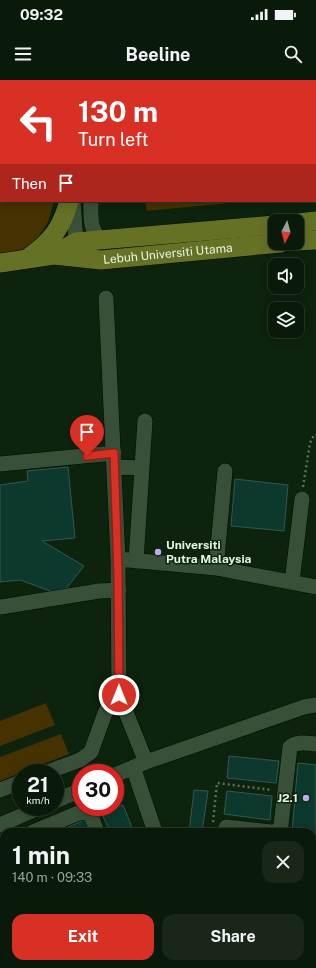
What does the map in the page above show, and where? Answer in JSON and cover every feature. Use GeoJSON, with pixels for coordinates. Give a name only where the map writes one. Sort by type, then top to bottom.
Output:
{"type":"FeatureCollection","features":[{"type":"Feature","properties":{"kind":"main road"},"geometry":{"type":"LineString","coordinates":[[27,258],[45,246],[56,233],[69,202]]}},
{"type":"Feature","properties":{"kind":"main road"},"geometry":{"type":"LineString","coordinates":[[304,222],[316,221]]}},
{"type":"Feature","properties":{"kind":"main road","name":"Lebuh Universiti Utama"},"geometry":{"type":"LineString","coordinates":[[54,255],[76,242],[268,226]]}},
{"type":"Feature","properties":{"kind":"main road"},"geometry":{"type":"LineString","coordinates":[[304,241],[316,240]]}},
{"type":"Feature","properties":{"kind":"main road","name":"Lebuh Universiti Utama"},"geometry":{"type":"LineString","coordinates":[[0,263],[54,255],[92,260],[268,244]]}},
{"type":"Feature","properties":{"kind":"street"},"geometry":{"type":"LineString","coordinates":[[74,202],[76,242],[80,251],[92,260]]}},
{"type":"Feature","properties":{"kind":"street"},"geometry":{"type":"LineString","coordinates":[[91,202],[92,225],[94,232],[101,240]]}},
{"type":"Feature","properties":{"kind":"street"},"geometry":{"type":"LineString","coordinates":[[106,298],[118,559],[119,695],[140,765],[155,828]]}},
{"type":"Feature","properties":{"kind":"street"},"geometry":{"type":"LineString","coordinates":[[136,561],[145,421]]}},
{"type":"Feature","properties":{"kind":"street"},"geometry":{"type":"LineString","coordinates":[[0,464],[114,460],[142,468]]}},
{"type":"Feature","properties":{"kind":"street"},"geometry":{"type":"LineString","coordinates":[[216,568],[225,471]]}},
{"type":"Feature","properties":{"kind":"street"},"geometry":{"type":"LineString","coordinates":[[292,582],[302,499]]}},
{"type":"Feature","properties":{"kind":"street"},"geometry":{"type":"LineString","coordinates":[[118,559],[216,568],[316,587]]}},
{"type":"Feature","properties":{"kind":"street"},"geometry":{"type":"LineString","coordinates":[[0,607],[99,591],[118,590]]}},
{"type":"Feature","properties":{"kind":"street"},"geometry":{"type":"LineString","coordinates":[[64,766],[80,760],[91,752],[105,713],[110,704],[119,695]]}},
{"type":"Feature","properties":{"kind":"street"},"geometry":{"type":"LineString","coordinates":[[124,771],[304,707],[316,705]]}},
{"type":"Feature","properties":{"kind":"street"},"geometry":{"type":"LineString","coordinates":[[280,828],[290,747],[293,744],[299,743],[316,744]]}},
{"type":"Feature","properties":{"kind":"street"},"geometry":{"type":"LineString","coordinates":[[0,790],[12,785]]}},
{"type":"Feature","properties":{"kind":"street"},"geometry":{"type":"LineString","coordinates":[[42,828],[80,812],[88,813],[92,818],[96,828]]}},
{"type":"Feature","properties":{"kind":"street"},"geometry":{"type":"LineString","coordinates":[[0,825],[20,816]]}},
{"type":"Feature","properties":{"kind":"street"},"geometry":{"type":"LineString","coordinates":[[219,826],[237,828]]}},
{"type":"Feature","properties":{"kind":"path"},"geometry":{"type":"LineString","coordinates":[[302,499],[310,443],[314,435],[316,435]]}},
{"type":"Feature","properties":{"kind":"path"},"geometry":{"type":"LineString","coordinates":[[219,826],[218,784],[271,790]]}},
{"type":"Feature","properties":{"kind":"shaded area"},"geometry":{"type":"Polygon","coordinates":[[[0,202],[54,202],[48,222],[31,248],[0,254],[0,202]]]}},
{"type":"Feature","properties":{"kind":"shaded area"},"geometry":{"type":"Polygon","coordinates":[[[145,202],[240,202],[147,211],[145,202]]]}},
{"type":"Feature","properties":{"kind":"shaded area"},"geometry":{"type":"Polygon","coordinates":[[[46,703],[55,725],[0,746],[0,721],[46,703]]]}},
{"type":"Feature","properties":{"kind":"shaded area"},"geometry":{"type":"Polygon","coordinates":[[[61,734],[69,754],[43,764],[12,764],[12,776],[0,781],[0,757],[61,734]]]}},
{"type":"Feature","properties":{"kind":"building"},"geometry":{"type":"Polygon","coordinates":[[[68,467],[75,538],[42,541],[84,566],[61,595],[20,580],[0,582],[0,485],[28,481],[27,471],[68,467]]]}},
{"type":"Feature","properties":{"kind":"building"},"geometry":{"type":"Polygon","coordinates":[[[235,479],[288,485],[284,531],[231,526],[235,479]]]}},
{"type":"Feature","properties":{"kind":"building"},"geometry":{"type":"Polygon","coordinates":[[[229,756],[279,761],[276,783],[227,778],[229,756]]]}},
{"type":"Feature","properties":{"kind":"building","name":"J2.1"},"geometry":{"type":"Polygon","coordinates":[[[298,763],[316,765],[316,828],[292,828],[298,763]]]}},
{"type":"Feature","properties":{"kind":"building"},"geometry":{"type":"Polygon","coordinates":[[[194,790],[208,791],[203,828],[189,828],[194,790]]]}},
{"type":"Feature","properties":{"kind":"building"},"geometry":{"type":"Polygon","coordinates":[[[227,791],[272,796],[270,820],[224,814],[227,791]]]}},
{"type":"Feature","properties":{"kind":"building"},"geometry":{"type":"Polygon","coordinates":[[[124,807],[132,828],[108,828],[103,816],[124,816],[124,807]]]}},
{"type":"Feature","properties":{"kind":"building"},"geometry":{"type":"Polygon","coordinates":[[[86,819],[89,828],[66,828],[86,819]]]}},
{"type":"Feature","properties":{"kind":"place","name":"Universiti Putra Malaysia"},"geometry":{"type":"Point","coordinates":[158,552]}},
{"type":"Feature","properties":{"kind":"place","name":"J2.1"},"geometry":{"type":"Point","coordinates":[306,798]}},
{"type":"Feature","properties":{"kind":"route"},"geometry":{"type":"LineString","coordinates":[[87,456],[114,453],[118,574],[119,695]]}}]}
